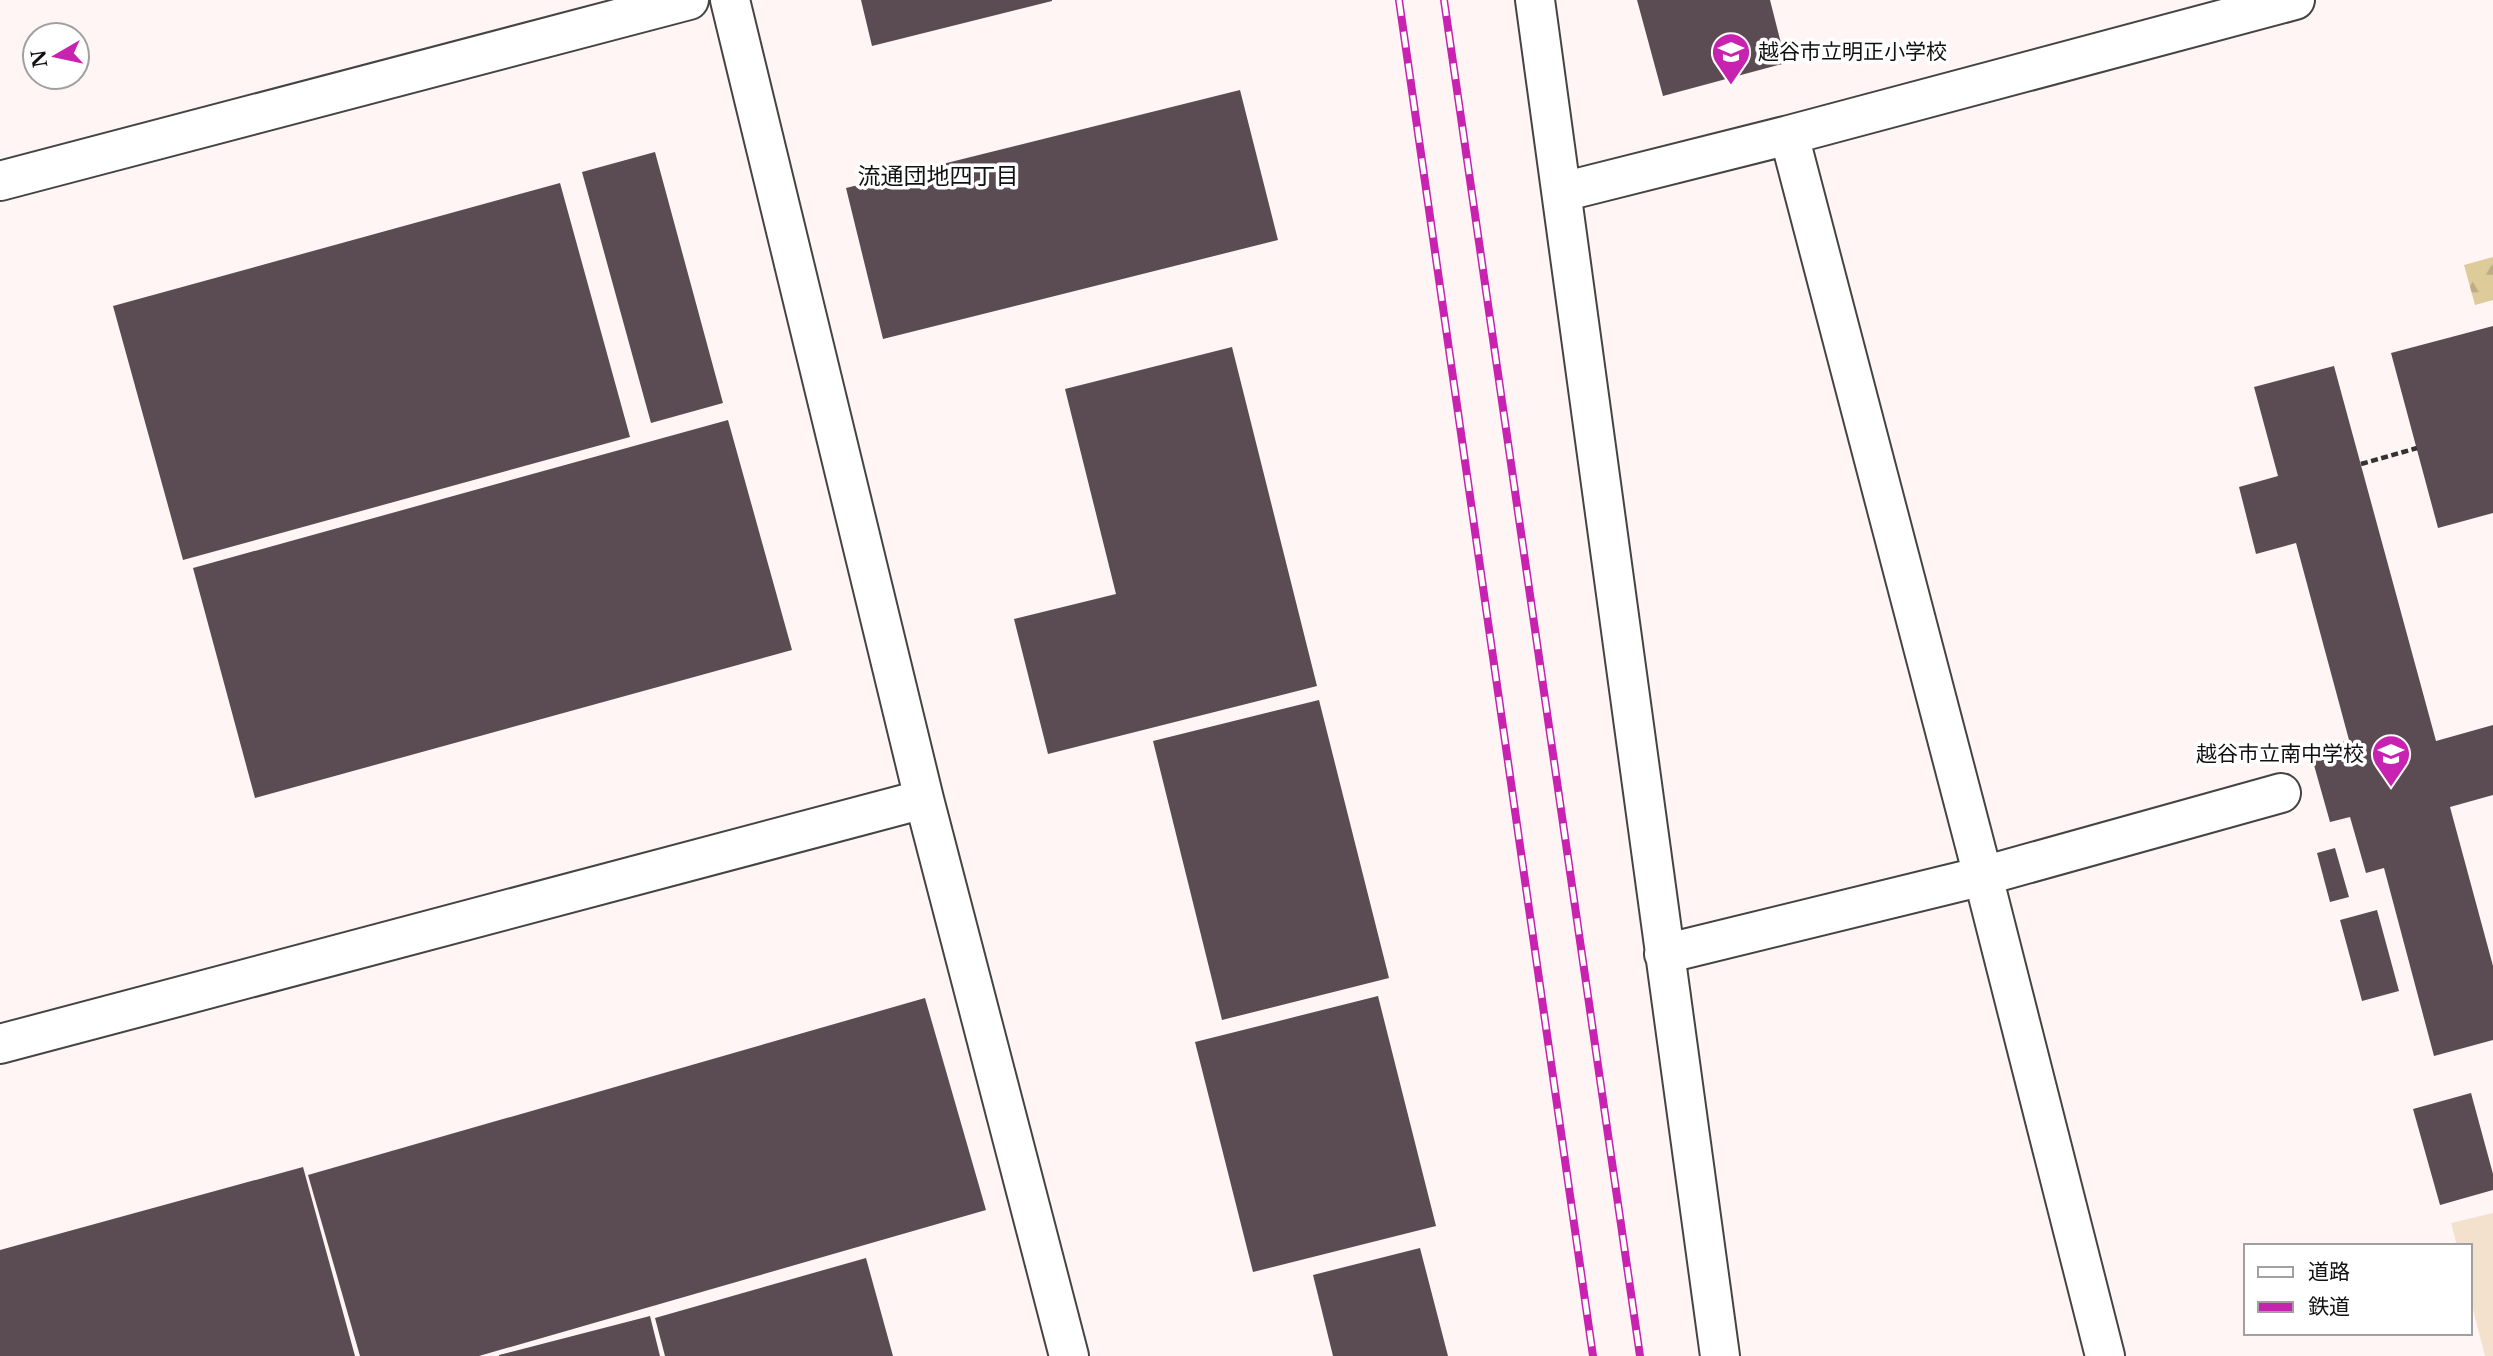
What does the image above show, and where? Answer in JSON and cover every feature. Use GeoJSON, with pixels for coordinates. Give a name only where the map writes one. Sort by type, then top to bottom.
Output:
{"type":"FeatureCollection","features":[{"type":"Feature","properties":{"kind":"street"},"geometry":{"type":"LineString","coordinates":[[0,181],[689,0]]}},
{"type":"Feature","properties":{"kind":"street"},"geometry":{"type":"LineString","coordinates":[[730,0],[924,799],[1069,1356]]}},
{"type":"Feature","properties":{"kind":"street"},"geometry":{"type":"LineString","coordinates":[[1535,0],[1720,1356]]}},
{"type":"Feature","properties":{"kind":"street"},"geometry":{"type":"LineString","coordinates":[[1562,192],[1789,135],[2295,0]]}},
{"type":"Feature","properties":{"kind":"street"},"geometry":{"type":"LineString","coordinates":[[1789,135],[1983,876],[2105,1356]]}},
{"type":"Feature","properties":{"kind":"street"},"geometry":{"type":"LineString","coordinates":[[1664,954],[1983,876],[2281,793]]}},
{"type":"Feature","properties":{"kind":"street"},"geometry":{"type":"LineString","coordinates":[[0,1044],[924,799]]}},
{"type":"Feature","properties":{"kind":"path"},"geometry":{"type":"LineString","coordinates":[[2361,464],[2417,448]]}},
{"type":"Feature","properties":{"kind":"green space"},"geometry":{"type":"Polygon","coordinates":[[[2493,257],[2493,300],[2475,305],[2464,265],[2493,257]]]}},
{"type":"Feature","properties":{"kind":"shaded area"},"geometry":{"type":"Polygon","coordinates":[[[2493,1213],[2493,1356],[2485,1356],[2472,1306],[2472,1244],[2456,1244],[2451,1223],[2493,1213]]]}},
{"type":"Feature","properties":{"kind":"building"},"geometry":{"type":"Polygon","coordinates":[[[861,0],[1052,0],[1052,1],[872,46],[861,0]]]}},
{"type":"Feature","properties":{"kind":"building"},"geometry":{"type":"Polygon","coordinates":[[[1637,0],[1770,0],[1786,63],[1663,96],[1637,0]]]}},
{"type":"Feature","properties":{"kind":"building"},"geometry":{"type":"Polygon","coordinates":[[[1240,90],[1278,240],[883,339],[846,188],[1240,90]]]}},
{"type":"Feature","properties":{"kind":"building"},"geometry":{"type":"Polygon","coordinates":[[[655,152],[723,403],[651,423],[582,172],[655,152]]]}},
{"type":"Feature","properties":{"kind":"building"},"geometry":{"type":"Polygon","coordinates":[[[560,183],[630,437],[183,560],[113,306],[560,183]]]}},
{"type":"Feature","properties":{"kind":"building"},"geometry":{"type":"Polygon","coordinates":[[[2493,326],[2493,513],[2438,528],[2391,353],[2493,326]]]}},
{"type":"Feature","properties":{"kind":"building"},"geometry":{"type":"Polygon","coordinates":[[[1232,347],[1317,686],[1048,754],[1014,619],[1116,594],[1065,389],[1232,347]]]}},
{"type":"Feature","properties":{"kind":"building"},"geometry":{"type":"Polygon","coordinates":[[[2334,366],[2436,741],[2493,725],[2493,795],[2450,807],[2493,966],[2493,1040],[2434,1056],[2384,868],[2366,873],[2350,817],[2330,822],[2310,751],[2349,740],[2296,543],[2256,554],[2239,487],[2278,476],[2254,387],[2334,366]]]}},
{"type":"Feature","properties":{"kind":"building"},"geometry":{"type":"Polygon","coordinates":[[[728,420],[792,650],[255,798],[193,568],[728,420]]]}},
{"type":"Feature","properties":{"kind":"building"},"geometry":{"type":"Polygon","coordinates":[[[1319,700],[1389,978],[1222,1020],[1153,741],[1319,700]]]}},
{"type":"Feature","properties":{"kind":"building"},"geometry":{"type":"Polygon","coordinates":[[[2335,848],[2349,897],[2330,902],[2317,853],[2335,848]]]}},
{"type":"Feature","properties":{"kind":"building"},"geometry":{"type":"Polygon","coordinates":[[[2377,910],[2399,991],[2362,1001],[2340,920],[2377,910]]]}},
{"type":"Feature","properties":{"kind":"building"},"geometry":{"type":"Polygon","coordinates":[[[1378,996],[1436,1226],[1253,1272],[1195,1042],[1378,996]]]}},
{"type":"Feature","properties":{"kind":"building"},"geometry":{"type":"Polygon","coordinates":[[[925,998],[986,1210],[479,1356],[360,1356],[308,1175],[925,998]]]}},
{"type":"Feature","properties":{"kind":"building"},"geometry":{"type":"Polygon","coordinates":[[[2471,1093],[2493,1174],[2493,1190],[2440,1205],[2413,1109],[2471,1093]]]}},
{"type":"Feature","properties":{"kind":"building"},"geometry":{"type":"Polygon","coordinates":[[[303,1167],[355,1356],[0,1356],[0,1250],[303,1167]]]}},
{"type":"Feature","properties":{"kind":"building"},"geometry":{"type":"Polygon","coordinates":[[[1420,1248],[1448,1356],[1333,1356],[1313,1275],[1420,1248]]]}},
{"type":"Feature","properties":{"kind":"building"},"geometry":{"type":"Polygon","coordinates":[[[866,1258],[893,1356],[665,1356],[655,1318],[866,1258]]]}},
{"type":"Feature","properties":{"kind":"building"},"geometry":{"type":"Polygon","coordinates":[[[650,1316],[660,1356],[499,1356],[499,1355],[650,1316]]]}},
{"type":"Feature","properties":{"kind":"railway"},"geometry":{"type":"LineString","coordinates":[[1399,0],[1593,1356]]}},
{"type":"Feature","properties":{"kind":"railway"},"geometry":{"type":"LineString","coordinates":[[1444,0],[1640,1356]]}},
{"type":"Feature","properties":{"kind":"place","name":"越谷市立明正小学校"},"geometry":{"type":"Point","coordinates":[1731,86]}},
{"type":"Feature","properties":{"kind":"place","name":"越谷市立南中学校"},"geometry":{"type":"Point","coordinates":[2391,788]}},
{"type":"Feature","properties":{"kind":"district","name":"流通団地四丁目"},"geometry":{"type":"Point","coordinates":[938,176]}}]}
